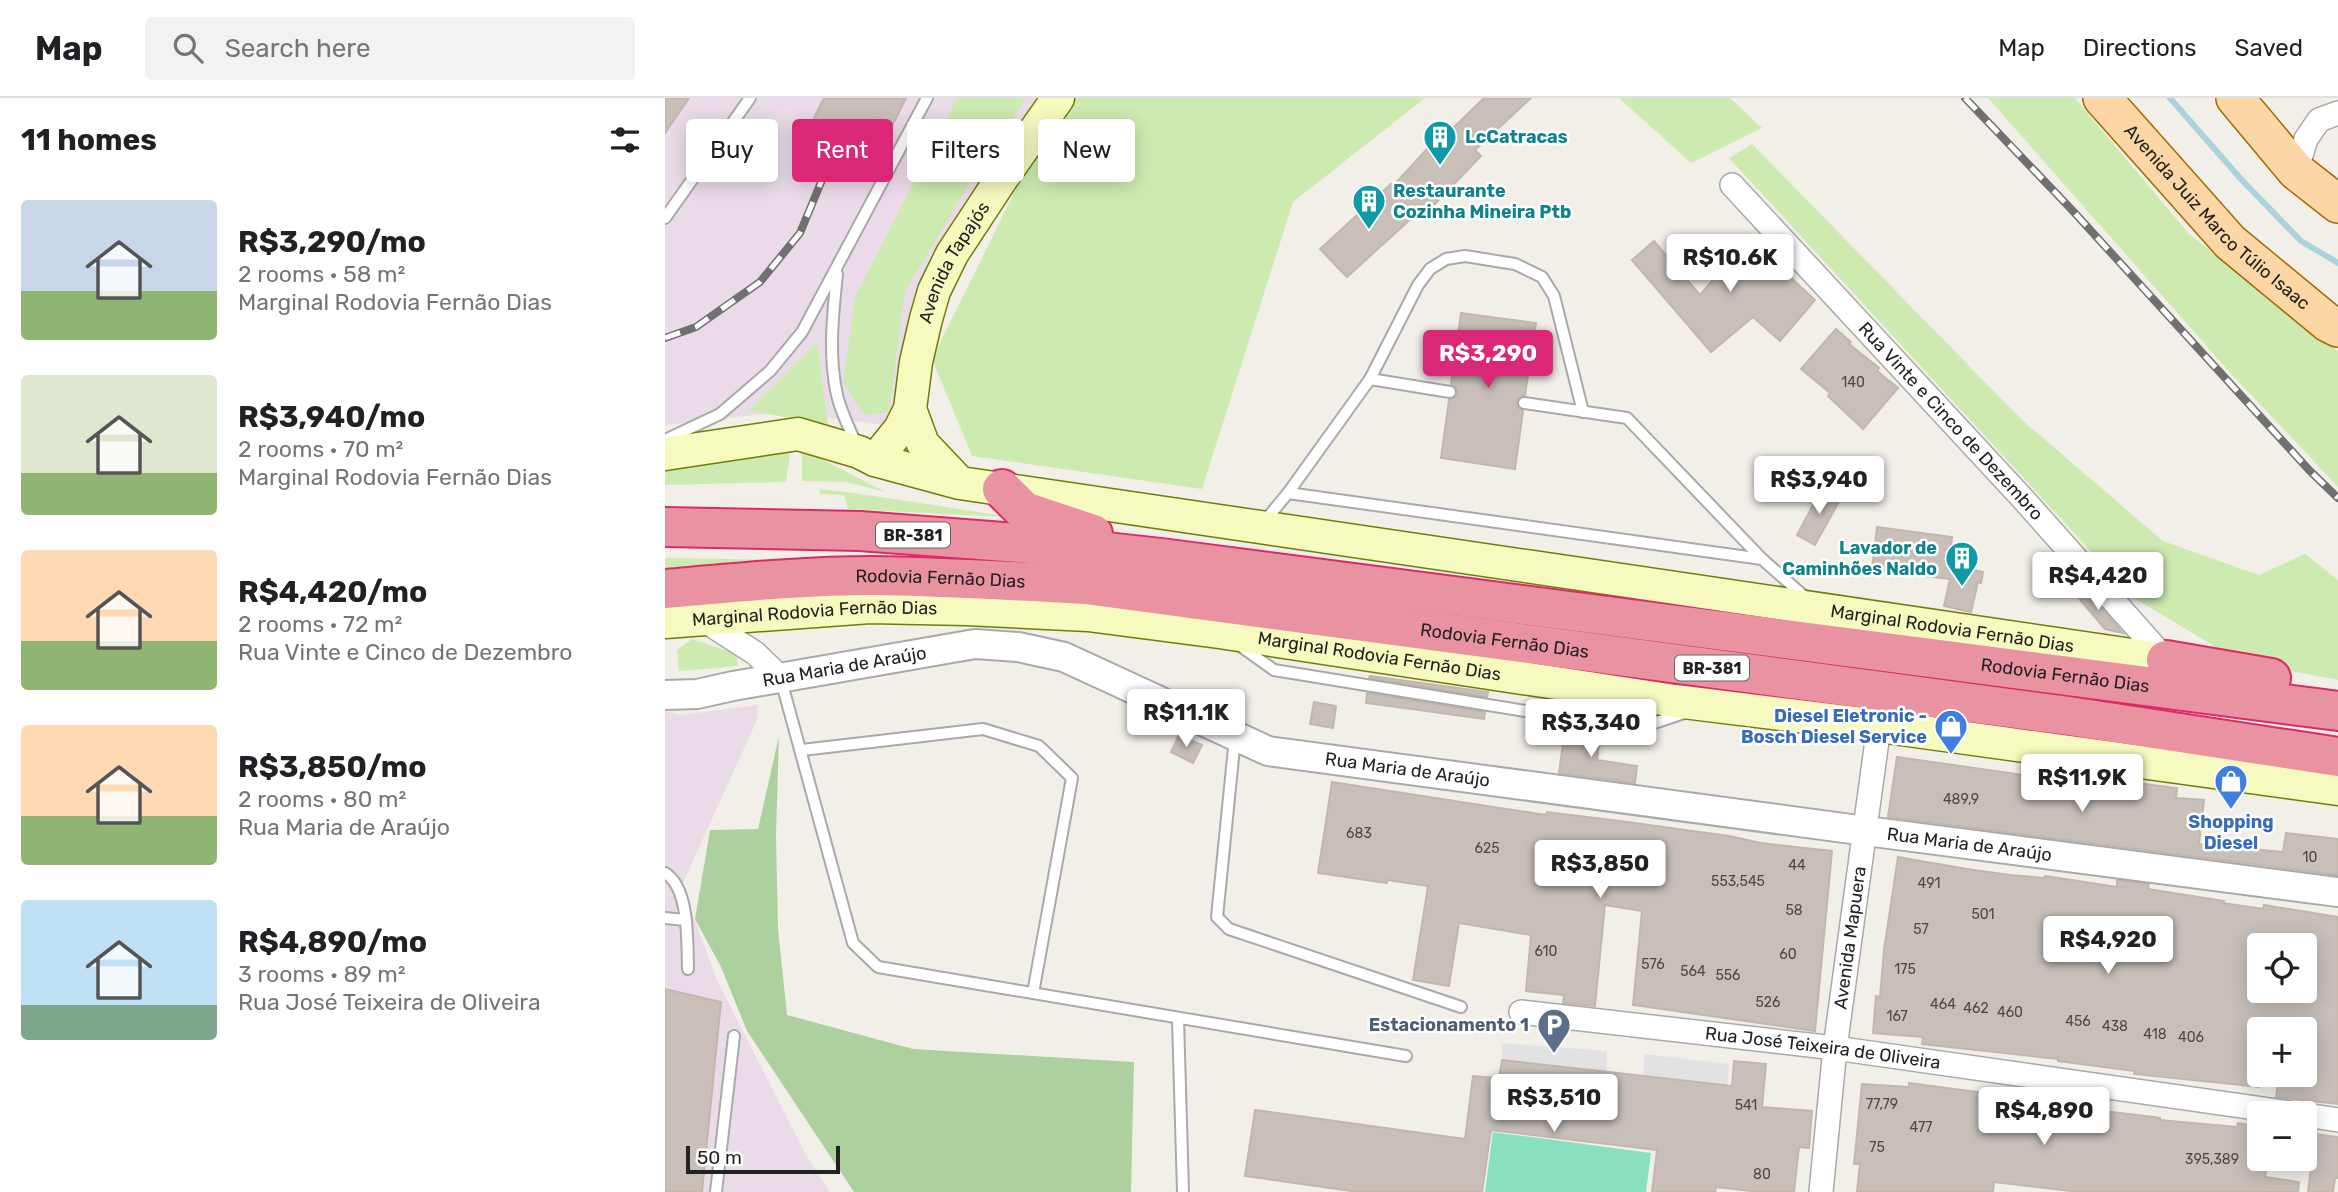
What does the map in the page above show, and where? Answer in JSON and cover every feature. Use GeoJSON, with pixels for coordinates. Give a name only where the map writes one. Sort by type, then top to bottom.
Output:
{"type":"FeatureCollection","features":[{"type":"Feature","properties":{"kind":"highway","name":"BR-381"},"geometry":{"type":"LineString","coordinates":[[1002,489],[1024,511],[1161,558]]}},
{"type":"Feature","properties":{"kind":"highway","name":"Rodovia Fernão Dias"},"geometry":{"type":"LineString","coordinates":[[665,527],[860,531],[1044,545],[2338,711]]}},
{"type":"Feature","properties":{"kind":"highway","name":"Rodovia Fernão Dias"},"geometry":{"type":"LineString","coordinates":[[676,618],[735,582],[870,576],[1086,585],[2055,714],[2338,757]]}},
{"type":"Feature","properties":{"kind":"highway"},"geometry":{"type":"LineString","coordinates":[[2166,660],[2338,691]]}},
{"type":"Feature","properties":{"kind":"main road","name":"Avenida Tapajós"},"geometry":{"type":"LineString","coordinates":[[867,456],[900,429],[910,409],[916,362],[934,291],[952,254],[1058,98]]}},
{"type":"Feature","properties":{"kind":"main road","name":"Avenida Juiz Marco Túlio Isaac"},"geometry":{"type":"LineString","coordinates":[[2102,98],[2229,242],[2328,323],[2338,328]]}},
{"type":"Feature","properties":{"kind":"main road"},"geometry":{"type":"LineString","coordinates":[[2235,98],[2296,171],[2338,204]]}},
{"type":"Feature","properties":{"kind":"main road","name":"Avenida Tapajós"},"geometry":{"type":"LineString","coordinates":[[910,409],[922,444],[960,483]]}},
{"type":"Feature","properties":{"kind":"main road","name":"Marginal Rodovia Fernão Dias"},"geometry":{"type":"LineString","coordinates":[[665,454],[798,434],[960,483],[2166,660]]}},
{"type":"Feature","properties":{"kind":"main road","name":"Marginal Rodovia Fernão Dias"},"geometry":{"type":"LineString","coordinates":[[676,618],[870,607],[1088,615],[1706,705],[2338,789]]}},
{"type":"Feature","properties":{"kind":"street"},"geometry":{"type":"LineString","coordinates":[[2296,171],[2306,139],[2319,120],[2338,113]]}},
{"type":"Feature","properties":{"kind":"street","name":"Rua Vinte e Cinco de Dezembro"},"geometry":{"type":"LineString","coordinates":[[1733,185],[2024,500],[2166,660]]}},
{"type":"Feature","properties":{"kind":"street"},"geometry":{"type":"LineString","coordinates":[[676,618],[755,653],[781,678]]}},
{"type":"Feature","properties":{"kind":"street","name":"Rua Maria de Araújo"},"geometry":{"type":"LineString","coordinates":[[665,695],[697,694],[975,644],[1018,647],[1065,657],[1268,751],[2338,892]]}},
{"type":"Feature","properties":{"kind":"street"},"geometry":{"type":"LineString","coordinates":[[665,678],[667,682],[697,694]]}},
{"type":"Feature","properties":{"kind":"street","name":"Avenida Mapuera"},"geometry":{"type":"LineString","coordinates":[[1821,1192],[1835,1048],[1879,726]]}},
{"type":"Feature","properties":{"kind":"street","name":"Rua José Teixeira de Oliveira"},"geometry":{"type":"LineString","coordinates":[[1521,1012],[1835,1048],[2247,1107]]}},
{"type":"Feature","properties":{"kind":"street"},"geometry":{"type":"LineString","coordinates":[[2317,1117],[2338,1120]]}},
{"type":"Feature","properties":{"kind":"lane"},"geometry":{"type":"LineString","coordinates":[[665,218],[751,98]]}},
{"type":"Feature","properties":{"kind":"lane"},"geometry":{"type":"LineString","coordinates":[[665,440],[720,414],[770,371],[802,332],[927,98]]}},
{"type":"Feature","properties":{"kind":"lane"},"geometry":{"type":"LineString","coordinates":[[1259,527],[1288,494],[1370,379],[1418,285],[1430,269],[1446,259],[1465,256],[1515,264],[1542,277],[1554,296],[1583,412]]}},
{"type":"Feature","properties":{"kind":"lane"},"geometry":{"type":"LineString","coordinates":[[838,268],[832,319],[833,376],[838,398],[867,456]]}},
{"type":"Feature","properties":{"kind":"lane"},"geometry":{"type":"LineString","coordinates":[[1370,379],[1450,392]]}},
{"type":"Feature","properties":{"kind":"lane"},"geometry":{"type":"LineString","coordinates":[[1524,403],[1627,418],[1762,559],[1818,609]]}},
{"type":"Feature","properties":{"kind":"lane"},"geometry":{"type":"LineString","coordinates":[[1288,494],[1762,559]]}},
{"type":"Feature","properties":{"kind":"lane"},"geometry":{"type":"LineString","coordinates":[[781,678],[853,943],[878,967],[1405,1056]]}},
{"type":"Feature","properties":{"kind":"lane"},"geometry":{"type":"LineString","coordinates":[[802,750],[983,729],[1039,747],[1072,778],[1033,993]]}},
{"type":"Feature","properties":{"kind":"lane"},"geometry":{"type":"LineString","coordinates":[[1235,736],[1217,917],[1229,929],[1461,1007]]}},
{"type":"Feature","properties":{"kind":"lane"},"geometry":{"type":"LineString","coordinates":[[665,873],[671,877],[684,904],[688,969]]}},
{"type":"Feature","properties":{"kind":"lane"},"geometry":{"type":"LineString","coordinates":[[665,918],[685,920]]}},
{"type":"Feature","properties":{"kind":"lane"},"geometry":{"type":"LineString","coordinates":[[1178,1019],[1183,1192]]}},
{"type":"Feature","properties":{"kind":"lane"},"geometry":{"type":"LineString","coordinates":[[716,1192],[734,1036]]}},
{"type":"Feature","properties":{"kind":"shaded area"},"geometry":{"type":"Polygon","coordinates":[[[665,98],[1037,98],[1023,119],[907,119],[907,182],[980,182],[962,208],[910,313],[904,413],[886,425],[783,412],[665,425],[665,98]]]}},
{"type":"Feature","properties":{"kind":"shaded area"},"geometry":{"type":"Polygon","coordinates":[[[758,705],[757,720],[682,885],[717,980],[807,1157],[830,1192],[665,1192],[665,711],[680,715],[758,705]]]}},
{"type":"Feature","properties":{"kind":"shaded area","name":"Estacionamento 1"},"geometry":{"type":"Polygon","coordinates":[[[1502,1043],[1607,1051],[1606,1072],[1502,1060],[1502,1043]]]}},
{"type":"Feature","properties":{"kind":"shaded area"},"geometry":{"type":"Polygon","coordinates":[[[1644,1054],[1729,1064],[1727,1086],[1643,1076],[1644,1054]]]}},
{"type":"Feature","properties":{"kind":"green space"},"geometry":{"type":"Polygon","coordinates":[[[957,98],[1026,98],[1012,119],[946,119],[957,98]]]}},
{"type":"Feature","properties":{"kind":"green space"},"geometry":{"type":"Polygon","coordinates":[[[1072,98],[1425,98],[1293,202],[1202,489],[972,456],[932,359],[1020,182],[1024,182],[1024,174],[1038,152],[1038,182],[1135,182],[1135,119],[1059,119],[1072,98]]]}},
{"type":"Feature","properties":{"kind":"green space"},"geometry":{"type":"Polygon","coordinates":[[[1619,98],[1730,98],[1762,128],[1691,163],[1619,98]]]}},
{"type":"Feature","properties":{"kind":"green space"},"geometry":{"type":"Polygon","coordinates":[[[1988,98],[2075,98],[2189,234],[2338,351],[2338,487],[2225,367],[1988,98]]]}},
{"type":"Feature","properties":{"kind":"green space"},"geometry":{"type":"Polygon","coordinates":[[[1752,144],[2022,420],[2163,541],[2259,575],[2305,554],[2338,580],[2338,680],[2239,661],[2134,598],[1729,158],[1752,144]]]}},
{"type":"Feature","properties":{"kind":"green space"},"geometry":{"type":"Polygon","coordinates":[[[914,182],[971,182],[905,292],[889,412],[864,415],[843,383],[855,297],[914,182]]]}},
{"type":"Feature","properties":{"kind":"green space"},"geometry":{"type":"Polygon","coordinates":[[[817,342],[828,424],[748,411],[817,342]]]}},
{"type":"Feature","properties":{"kind":"green space"},"geometry":{"type":"Polygon","coordinates":[[[791,447],[786,482],[665,485],[665,467],[791,447]]]}},
{"type":"Feature","properties":{"kind":"green space"},"geometry":{"type":"Polygon","coordinates":[[[802,449],[886,492],[846,482],[802,481],[802,449]]]}},
{"type":"Feature","properties":{"kind":"green space"},"geometry":{"type":"Polygon","coordinates":[[[819,489],[1023,518],[848,509],[844,495],[820,494],[819,489]]]}},
{"type":"Feature","properties":{"kind":"green space"},"geometry":{"type":"Polygon","coordinates":[[[665,558],[806,560],[665,580],[665,558]]]}},
{"type":"Feature","properties":{"kind":"green space"},"geometry":{"type":"Polygon","coordinates":[[[692,639],[737,654],[738,666],[679,671],[677,650],[692,639]]]}},
{"type":"Feature","properties":{"kind":"green space"},"geometry":{"type":"Polygon","coordinates":[[[779,736],[776,835],[778,929],[787,1015],[913,1049],[1134,1062],[1131,1192],[854,1192],[747,1031],[721,967],[695,919],[710,830],[758,829],[779,736]]]}},
{"type":"Feature","properties":{"kind":"green space"},"geometry":{"type":"Polygon","coordinates":[[[1493,1132],[1651,1153],[1646,1192],[1485,1192],[1493,1132]]]}},
{"type":"Feature","properties":{"kind":"building"},"geometry":{"type":"Polygon","coordinates":[[[665,98],[689,98],[665,133],[665,98]]]}},
{"type":"Feature","properties":{"kind":"building"},"geometry":{"type":"Polygon","coordinates":[[[824,98],[906,98],[893,124],[893,119],[814,119],[824,98]]]}},
{"type":"Feature","properties":{"kind":"building"},"geometry":{"type":"Polygon","coordinates":[[[1484,98],[1531,98],[1475,150],[1481,156],[1429,210],[1425,206],[1347,277],[1320,249],[1391,184],[1393,186],[1447,127],[1451,130],[1484,98]]]}},
{"type":"Feature","properties":{"kind":"building"},"geometry":{"type":"Polygon","coordinates":[[[1748,238],[1815,300],[1780,341],[1753,317],[1711,352],[1632,260],[1654,241],[1700,295],[1748,238]]]}},
{"type":"Feature","properties":{"kind":"building"},"geometry":{"type":"Polygon","coordinates":[[[1461,313],[1536,323],[1525,395],[1516,401],[1517,407],[1523,411],[1515,469],[1441,458],[1449,400],[1458,393],[1451,384],[1461,313]]]}},
{"type":"Feature","properties":{"kind":"building"},"geometry":{"type":"Polygon","coordinates":[[[1836,329],[1851,342],[1849,344],[1879,368],[1877,371],[1898,388],[1863,429],[1828,396],[1830,393],[1801,369],[1836,329]]]}},
{"type":"Feature","properties":{"kind":"building"},"geometry":{"type":"Polygon","coordinates":[[[1822,488],[1841,498],[1815,545],[1797,535],[1822,488]]]}},
{"type":"Feature","properties":{"kind":"building"},"geometry":{"type":"Polygon","coordinates":[[[1877,527],[1952,537],[1949,564],[1983,572],[1971,612],[1944,606],[1950,579],[1872,570],[1877,527]]]}},
{"type":"Feature","properties":{"kind":"building"},"geometry":{"type":"Polygon","coordinates":[[[2085,589],[2123,633],[2105,629],[2077,596],[2085,589]]]}},
{"type":"Feature","properties":{"kind":"building"},"geometry":{"type":"Polygon","coordinates":[[[1370,676],[1488,692],[1487,697],[1369,678],[1370,676]]]}},
{"type":"Feature","properties":{"kind":"building"},"geometry":{"type":"Polygon","coordinates":[[[1367,693],[1485,712],[1484,719],[1366,703],[1367,693]]]}},
{"type":"Feature","properties":{"kind":"building"},"geometry":{"type":"Polygon","coordinates":[[[1314,702],[1336,706],[1333,728],[1310,724],[1314,702]]]}},
{"type":"Feature","properties":{"kind":"building"},"geometry":{"type":"Polygon","coordinates":[[[1565,729],[1600,734],[1597,760],[1637,766],[1635,783],[1559,773],[1565,729]]]}},
{"type":"Feature","properties":{"kind":"building"},"geometry":{"type":"Polygon","coordinates":[[[1179,735],[1202,745],[1193,763],[1171,752],[1179,735]]]}},
{"type":"Feature","properties":{"kind":"building"},"geometry":{"type":"Polygon","coordinates":[[[1897,757],[2038,777],[2088,782],[2089,777],[2177,788],[2176,798],[2204,800],[2199,844],[2283,852],[2286,833],[2338,839],[2338,875],[1888,817],[1897,757]]]}},
{"type":"Feature","properties":{"kind":"building"},"geometry":{"type":"Polygon","coordinates":[[[1332,782],[1546,815],[1547,812],[1620,821],[1832,851],[1815,1031],[1633,1005],[1642,911],[1605,905],[1595,1006],[1563,1003],[1564,995],[1526,991],[1531,935],[1459,923],[1449,986],[1413,980],[1428,886],[1318,873],[1332,782]]]}},
{"type":"Feature","properties":{"kind":"building"},"geometry":{"type":"Polygon","coordinates":[[[1898,857],[2010,875],[2045,876],[2117,887],[2117,880],[2149,884],[2148,889],[2224,901],[2223,903],[2263,909],[2264,905],[2338,917],[2338,1104],[2276,1097],[2277,1087],[2317,1087],[2317,1017],[2247,1017],[2247,1086],[2134,1074],[2135,1071],[2058,1059],[1922,1044],[1923,1037],[1873,1033],[1876,996],[1880,997],[1898,857]]]}},
{"type":"Feature","properties":{"kind":"building"},"geometry":{"type":"Polygon","coordinates":[[[665,989],[721,1002],[702,1192],[665,1192],[665,989]]]}},
{"type":"Feature","properties":{"kind":"building"},"geometry":{"type":"Polygon","coordinates":[[[1502,1060],[1732,1086],[1734,1061],[1766,1064],[1762,1107],[1812,1111],[1809,1148],[1799,1147],[1794,1192],[1760,1192],[1716,1187],[1715,1192],[1652,1192],[1657,1150],[1491,1130],[1482,1192],[1358,1192],[1245,1176],[1255,1110],[1465,1139],[1473,1076],[1499,1078],[1502,1060]]]}},
{"type":"Feature","properties":{"kind":"building"},"geometry":{"type":"Polygon","coordinates":[[[1909,1083],[2014,1099],[2089,1106],[2088,1109],[2160,1120],[2237,1127],[2238,1123],[2247,1124],[2247,1171],[2266,1171],[2265,1177],[2299,1182],[2298,1192],[2080,1192],[1994,1182],[1993,1192],[1857,1192],[1860,1164],[1854,1164],[1862,1084],[1909,1087],[1909,1083]]]}},
{"type":"Feature","properties":{"kind":"building"},"geometry":{"type":"Polygon","coordinates":[[[2317,1134],[2338,1137],[2338,1178],[2335,1178],[2333,1192],[2308,1192],[2311,1171],[2317,1171],[2317,1134]]]}},
{"type":"Feature","properties":{"kind":"waterway"},"geometry":{"type":"LineString","coordinates":[[2170,98],[2240,178],[2301,241],[2338,263]]}},
{"type":"Feature","properties":{"kind":"railway"},"geometry":{"type":"LineString","coordinates":[[1965,98],[2072,210],[2309,470],[2338,498]]}},
{"type":"Feature","properties":{"kind":"railway"},"geometry":{"type":"LineString","coordinates":[[665,338],[696,327],[760,282],[800,233],[821,182]]}},
{"type":"Feature","properties":{"kind":"place","name":"LcCatracas"},"geometry":{"type":"Point","coordinates":[1440,167]}},
{"type":"Feature","properties":{"kind":"place","name":"Restaurante Cozinha Mineira Ptb"},"geometry":{"type":"Point","coordinates":[1369,231]}},
{"type":"Feature","properties":{"kind":"place","name":"Lavador de Caminhões Naldo"},"geometry":{"type":"Point","coordinates":[1962,588]}},
{"type":"Feature","properties":{"kind":"place","name":"Diesel Eletronic - Bosch Diesel Service"},"geometry":{"type":"Point","coordinates":[1951,756]}},
{"type":"Feature","properties":{"kind":"place","name":"Shopping Diesel"},"geometry":{"type":"Point","coordinates":[2231,811]}},
{"type":"Feature","properties":{"kind":"place","name":"Estacionamento 1"},"geometry":{"type":"Point","coordinates":[1554,1055]}}]}
